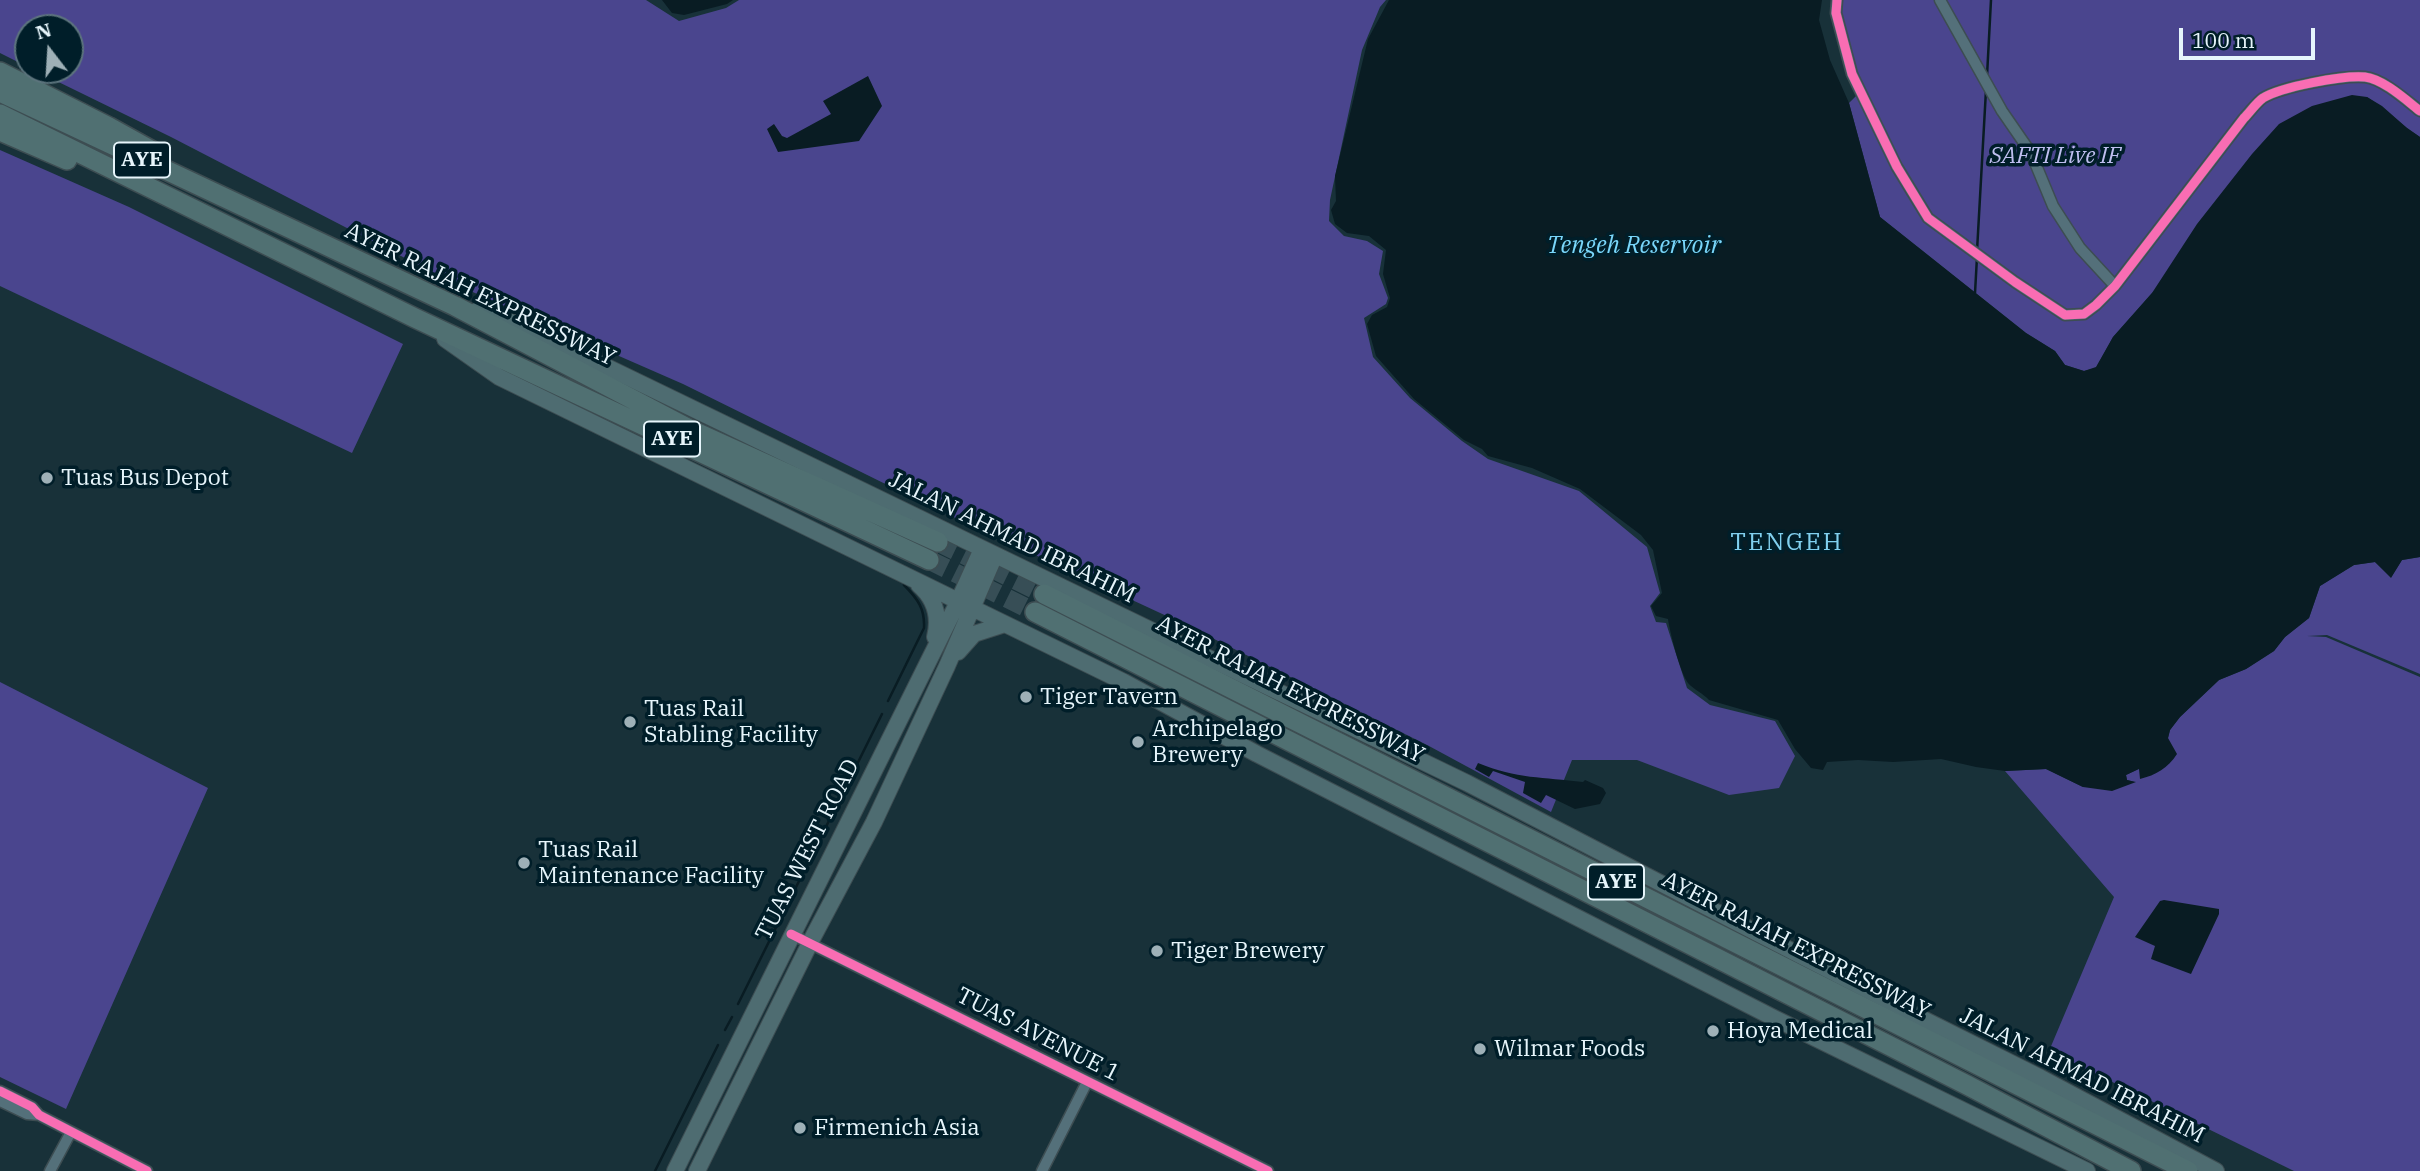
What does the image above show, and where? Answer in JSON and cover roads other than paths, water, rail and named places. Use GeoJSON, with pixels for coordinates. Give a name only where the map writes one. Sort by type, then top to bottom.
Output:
{"type":"FeatureCollection","features":[{"type":"Feature","properties":{"kind":"highway"},"geometry":{"type":"LineString","coordinates":[[0,72],[109,127],[285,227]]}},
{"type":"Feature","properties":{"kind":"highway","name":"AYER RAJAH EXPRESSWAY"},"geometry":{"type":"LineString","coordinates":[[0,92],[456,306],[693,431],[933,551],[415,318],[0,114]]}},
{"type":"Feature","properties":{"kind":"highway"},"geometry":{"type":"LineString","coordinates":[[0,131],[141,190],[153,188]]}},
{"type":"Feature","properties":{"kind":"highway","name":"AYER RAJAH EXPRESSWAY"},"geometry":{"type":"LineString","coordinates":[[1044,594],[2188,1171]]}},
{"type":"Feature","properties":{"kind":"highway","name":"AYER RAJAH EXPRESSWAY"},"geometry":{"type":"LineString","coordinates":[[1035,612],[2131,1171]]}},
{"type":"Feature","properties":{"kind":"main road","name":"JALAN AHMAD IBRAHIM"},"geometry":{"type":"LineString","coordinates":[[456,306],[471,307],[524,327],[1467,783],[1927,1021],[2041,1077],[2216,1171]]}},
{"type":"Feature","properties":{"kind":"main road"},"geometry":{"type":"LineString","coordinates":[[415,318],[499,377],[1124,682],[1269,760],[1810,1035],[2087,1171]]}},
{"type":"Feature","properties":{"kind":"main road","name":"TUAS WEST ROAD"},"geometry":{"type":"LineString","coordinates":[[697,1171],[810,942],[874,822],[947,666],[965,605],[989,552]]}},
{"type":"Feature","properties":{"kind":"main road"},"geometry":{"type":"LineString","coordinates":[[912,579],[928,593],[935,608],[936,631],[930,658]]}},
{"type":"Feature","properties":{"kind":"main road","name":"TUAS WEST ROAD"},"geometry":{"type":"LineString","coordinates":[[675,1171],[930,658],[965,605]]}},
{"type":"Feature","properties":{"kind":"main road"},"geometry":{"type":"LineString","coordinates":[[947,666],[967,639],[1005,624]]}},
{"type":"Feature","properties":{"kind":"street"},"geometry":{"type":"LineString","coordinates":[[1837,0],[1836,13],[1852,74],[1898,167],[1928,218],[2065,315],[2084,314],[2115,286],[2244,118],[2263,99],[2332,79],[2367,77],[2394,90],[2420,111]]}},
{"type":"Feature","properties":{"kind":"street"},"geometry":{"type":"LineString","coordinates":[[1940,0],[2002,111],[2031,153],[2053,206],[2080,248],[2115,286]]}},
{"type":"Feature","properties":{"kind":"street","name":"TUAS AVENUE 1"},"geometry":{"type":"LineString","coordinates":[[791,934],[1268,1171]]}},
{"type":"Feature","properties":{"kind":"street"},"geometry":{"type":"LineString","coordinates":[[1042,1171],[1087,1082]]}},
{"type":"Feature","properties":{"kind":"street"},"geometry":{"type":"LineString","coordinates":[[0,1091],[32,1107],[39,1115],[147,1171]]}},
{"type":"Feature","properties":{"kind":"street"},"geometry":{"type":"LineString","coordinates":[[0,1101],[27,1114],[39,1115]]}},
{"type":"Feature","properties":{"kind":"street"},"geometry":{"type":"LineString","coordinates":[[50,1171],[71,1132]]}},
{"type":"Feature","properties":{"kind":"water"},"geometry":{"type":"Polygon","coordinates":[[[662,0],[733,0],[684,15],[672,13],[662,0]]]}},
{"type":"Feature","properties":{"kind":"water","name":"Tengeh Reservoir"},"geometry":{"type":"Polygon","coordinates":[[[1389,0],[1822,0],[1819,20],[1830,60],[1849,103],[1880,217],[2026,333],[2055,351],[2065,365],[2084,371],[2096,367],[2113,337],[2152,293],[2197,224],[2279,124],[2312,106],[2352,95],[2367,97],[2420,137],[2420,557],[2402,560],[2391,578],[2375,562],[2354,565],[2320,586],[2309,618],[2285,637],[2274,651],[2246,669],[2219,680],[2180,717],[2170,730],[2168,738],[2177,754],[2166,767],[2140,779],[2139,769],[2126,775],[2127,780],[2136,782],[2112,791],[2083,787],[2046,769],[2005,771],[1941,759],[1827,762],[1823,770],[1811,768],[1795,749],[1778,720],[1709,700],[1688,683],[1673,643],[1668,619],[1656,616],[1651,606],[1662,593],[1653,550],[1641,535],[1580,489],[1532,468],[1488,456],[1482,449],[1464,440],[1414,399],[1376,356],[1367,324],[1372,315],[1387,307],[1390,298],[1383,274],[1386,250],[1369,236],[1347,233],[1335,224],[1331,210],[1336,201],[1335,176],[1368,39],[1389,0]]]}},
{"type":"Feature","properties":{"kind":"water"},"geometry":{"type":"Polygon","coordinates":[[[868,76],[882,106],[859,141],[778,152],[767,129],[774,124],[782,136],[787,138],[831,114],[823,101],[868,76]]]}},
{"type":"Feature","properties":{"kind":"water"},"geometry":{"type":"Polygon","coordinates":[[[1478,763],[1518,775],[1583,782],[1585,780],[1603,788],[1606,793],[1600,804],[1575,809],[1546,795],[1541,803],[1523,793],[1525,782],[1493,771],[1489,777],[1475,769],[1478,763]]]}},
{"type":"Feature","properties":{"kind":"water"},"geometry":{"type":"Polygon","coordinates":[[[2160,901],[2219,909],[2191,974],[2151,959],[2155,946],[2135,937],[2160,901]]]}},
{"type":"Feature","properties":{"kind":"waterway"},"geometry":{"type":"LineString","coordinates":[[1987,76],[1991,0]]}},
{"type":"Feature","properties":{"kind":"waterway"},"geometry":{"type":"LineString","coordinates":[[1977,251],[1986,90]]}},
{"type":"Feature","properties":{"kind":"waterway"},"geometry":{"type":"LineString","coordinates":[[1975,293],[1977,257]]}},
{"type":"Feature","properties":{"kind":"waterway"},"geometry":{"type":"LineString","coordinates":[[888,701],[924,628],[920,605],[904,585]]}},
{"type":"Feature","properties":{"kind":"waterway"},"geometry":{"type":"LineString","coordinates":[[738,1004],[882,714]]}},
{"type":"Feature","properties":{"kind":"waterway"},"geometry":{"type":"LineString","coordinates":[[725,1030],[732,1017]]}},
{"type":"Feature","properties":{"kind":"waterway"},"geometry":{"type":"LineString","coordinates":[[655,1171],[718,1045]]}},
{"type":"Feature","properties":{"kind":"tunnel"},"geometry":{"type":"LineString","coordinates":[[938,542],[1044,594]]}},
{"type":"Feature","properties":{"kind":"tunnel"},"geometry":{"type":"LineString","coordinates":[[929,560],[1035,612]]}},
{"type":"Feature","properties":{"kind":"place","name":"Tuas Bus Depot"},"geometry":{"type":"Point","coordinates":[47,478]}},
{"type":"Feature","properties":{"kind":"place","name":"Tiger Tavern"},"geometry":{"type":"Point","coordinates":[1026,697]}},
{"type":"Feature","properties":{"kind":"place","name":"Tuas Rail Stabling Facility"},"geometry":{"type":"Point","coordinates":[630,722]}},
{"type":"Feature","properties":{"kind":"place","name":"Archipelago Brewery"},"geometry":{"type":"Point","coordinates":[1138,742]}},
{"type":"Feature","properties":{"kind":"place","name":"Tuas Rail Maintenance Facility"},"geometry":{"type":"Point","coordinates":[524,863]}},
{"type":"Feature","properties":{"kind":"place","name":"Tiger Brewery"},"geometry":{"type":"Point","coordinates":[1157,951]}},
{"type":"Feature","properties":{"kind":"place","name":"Hoya Medical"},"geometry":{"type":"Point","coordinates":[1713,1031]}},
{"type":"Feature","properties":{"kind":"place","name":"Wilmar Foods"},"geometry":{"type":"Point","coordinates":[1480,1049]}},
{"type":"Feature","properties":{"kind":"place","name":"Firmenich Asia"},"geometry":{"type":"Point","coordinates":[800,1128]}},
{"type":"Feature","properties":{"kind":"district","name":"TENGEH"},"geometry":{"type":"Point","coordinates":[1787,543]}},
{"type":"Feature","properties":{"kind":"park label","name":"SAFTI Live IF"},"geometry":{"type":"Point","coordinates":[2055,156]}}]}
